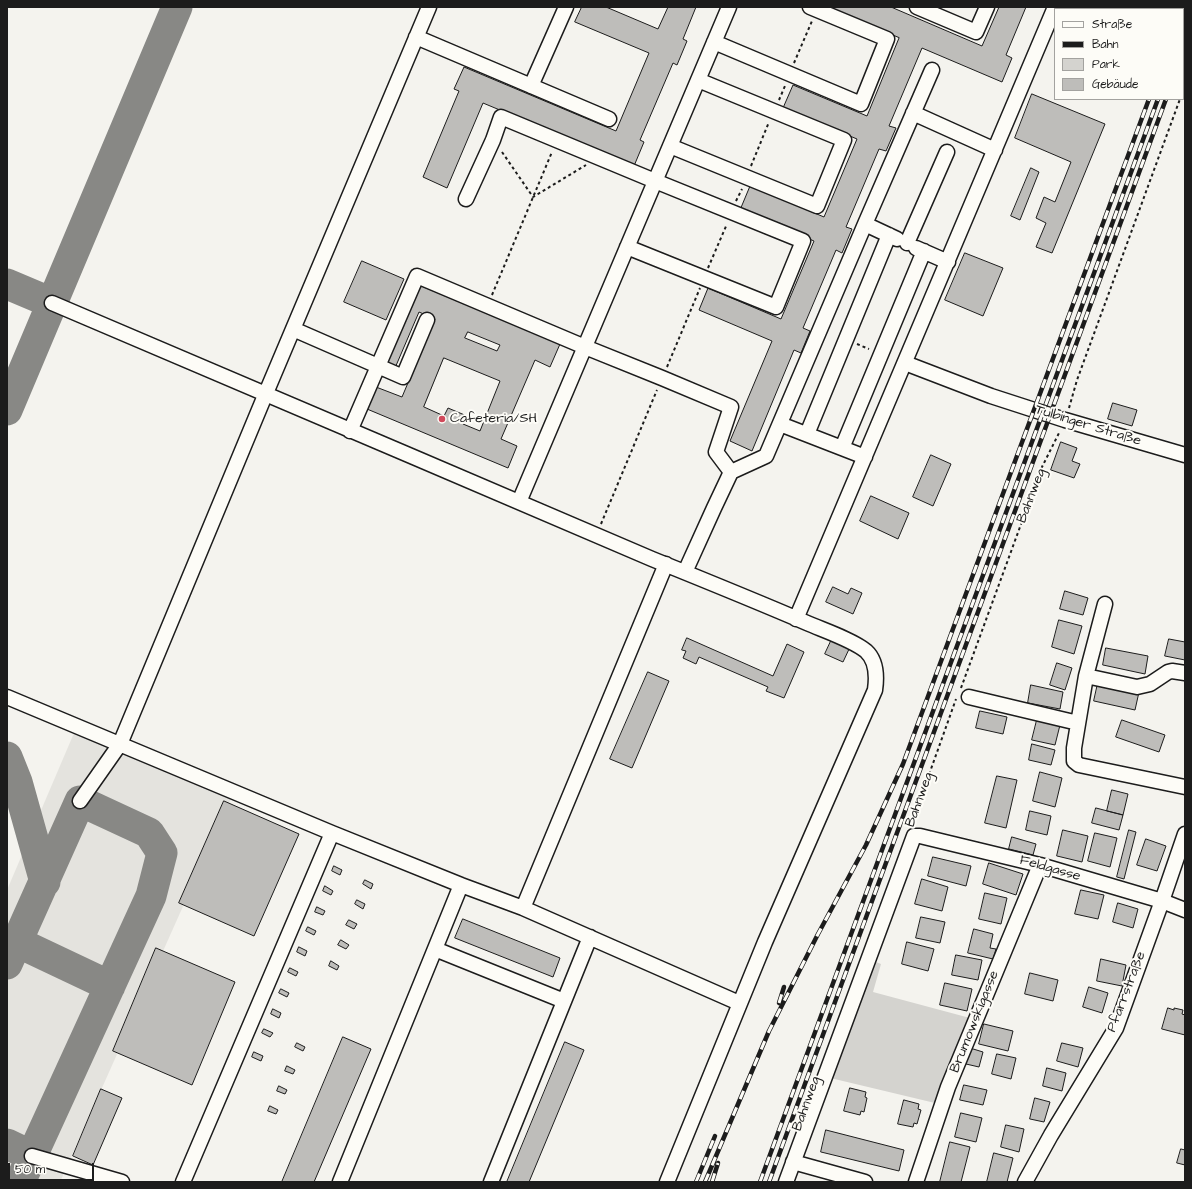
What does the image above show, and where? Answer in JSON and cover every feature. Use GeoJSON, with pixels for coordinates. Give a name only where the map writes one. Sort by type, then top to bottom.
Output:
{"type":"FeatureCollection","features":[{"type":"Feature","properties":{"kind":"street"},"geometry":{"type":"LineString","coordinates":[[80,801],[120,744],[429,7]]}},
{"type":"Feature","properties":{"kind":"street"},"geometry":{"type":"LineString","coordinates":[[531,86],[566,7]]}},
{"type":"Feature","properties":{"kind":"street"},"geometry":{"type":"LineString","coordinates":[[519,502],[729,7]]}},
{"type":"Feature","properties":{"kind":"street"},"geometry":{"type":"LineString","coordinates":[[714,42],[860,104],[888,39],[810,7]]}},
{"type":"Feature","properties":{"kind":"street"},"geometry":{"type":"LineString","coordinates":[[917,7],[976,32],[987,7]]}},
{"type":"Feature","properties":{"kind":"street"},"geometry":{"type":"LineString","coordinates":[[796,619],[1054,12]]}},
{"type":"Feature","properties":{"kind":"street"},"geometry":{"type":"LineString","coordinates":[[416,37],[609,120]]}},
{"type":"Feature","properties":{"kind":"street"},"geometry":{"type":"LineString","coordinates":[[685,572],[731,472],[766,456],[864,224],[932,70]]}},
{"type":"Feature","properties":{"kind":"street"},"geometry":{"type":"LineString","coordinates":[[670,146],[817,206],[844,140],[698,80]]}},
{"type":"Feature","properties":{"kind":"street"},"geometry":{"type":"LineString","coordinates":[[913,113],[995,150]]}},
{"type":"Feature","properties":{"kind":"street"},"geometry":{"type":"LineString","coordinates":[[466,199],[493,140],[501,117],[803,240],[776,307],[627,247]]}},
{"type":"Feature","properties":{"kind":"street"},"geometry":{"type":"LineString","coordinates":[[907,243],[947,152]]}},
{"type":"Feature","properties":{"kind":"street"},"geometry":{"type":"LineString","coordinates":[[864,224],[948,262]]}},
{"type":"Feature","properties":{"kind":"street"},"geometry":{"type":"LineString","coordinates":[[807,434],[889,235]]}},
{"type":"Feature","properties":{"kind":"street"},"geometry":{"type":"LineString","coordinates":[[842,448],[924,251]]}},
{"type":"Feature","properties":{"kind":"street"},"geometry":{"type":"LineString","coordinates":[[350,431],[417,276],[731,407],[716,452],[731,472]]}},
{"type":"Feature","properties":{"kind":"street"},"geometry":{"type":"LineString","coordinates":[[52,303],[266,393],[350,431],[856,644],[867,652],[874,662],[877,675],[875,690],[739,1003],[667,1182]]}},
{"type":"Feature","properties":{"kind":"street"},"geometry":{"type":"LineString","coordinates":[[293,329],[403,377],[426,320]]}},
{"type":"Feature","properties":{"kind":"street","name":"Tulbinger Straße"},"geometry":{"type":"LineString","coordinates":[[905,363],[991,396],[1065,420],[1185,455]]}},
{"type":"Feature","properties":{"kind":"street"},"geometry":{"type":"LineString","coordinates":[[780,424],[865,457]]}},
{"type":"Feature","properties":{"kind":"street"},"geometry":{"type":"LineString","coordinates":[[523,908],[666,564]]}},
{"type":"Feature","properties":{"kind":"street"},"geometry":{"type":"LineString","coordinates":[[1105,604],[1086,676],[1074,748],[1075,762],[1079,766],[1185,787]]}},
{"type":"Feature","properties":{"kind":"street"},"geometry":{"type":"LineString","coordinates":[[1086,676],[1137,687],[1150,684],[1168,672],[1172,671],[1185,673]]}},
{"type":"Feature","properties":{"kind":"street"},"geometry":{"type":"LineString","coordinates":[[963,693],[1078,722]]}},
{"type":"Feature","properties":{"kind":"street"},"geometry":{"type":"LineString","coordinates":[[7,697],[332,833],[461,885],[523,908],[739,1003]]}},
{"type":"Feature","properties":{"kind":"street","name":"Feldgasse"},"geometry":{"type":"LineString","coordinates":[[912,831],[920,836],[1040,865],[1162,901],[1185,910]]}},
{"type":"Feature","properties":{"kind":"street","name":"Bahnweg"},"geometry":{"type":"LineString","coordinates":[[786,1182],[912,831]]}},
{"type":"Feature","properties":{"kind":"street"},"geometry":{"type":"LineString","coordinates":[[183,1182],[332,833]]}},
{"type":"Feature","properties":{"kind":"street","name":"Pfarrstraße"},"geometry":{"type":"LineString","coordinates":[[1025,1182],[1051,1135],[1116,1028],[1185,834]]}},
{"type":"Feature","properties":{"kind":"street","name":"Brumowskigasse"},"geometry":{"type":"LineString","coordinates":[[916,1182],[948,1087],[1040,865]]}},
{"type":"Feature","properties":{"kind":"street"},"geometry":{"type":"LineString","coordinates":[[340,1182],[461,885]]}},
{"type":"Feature","properties":{"kind":"street"},"geometry":{"type":"LineString","coordinates":[[491,1182],[590,937]]}},
{"type":"Feature","properties":{"kind":"street"},"geometry":{"type":"LineString","coordinates":[[435,948],[564,1001]]}},
{"type":"Feature","properties":{"kind":"street"},"geometry":{"type":"LineString","coordinates":[[32,1156],[86,1173],[122,1182]]}},
{"type":"Feature","properties":{"kind":"street"},"geometry":{"type":"LineString","coordinates":[[793,1162],[865,1182]]}},
{"type":"Feature","properties":{"kind":"path","name":"Bahnweg"},"geometry":{"type":"LineString","coordinates":[[912,831],[963,693],[1042,468],[1065,420],[1077,380],[1180,100]]}},
{"type":"Feature","properties":{"kind":"path"},"geometry":{"type":"LineString","coordinates":[[493,140],[533,197]]}},
{"type":"Feature","properties":{"kind":"path"},"geometry":{"type":"LineString","coordinates":[[487,306],[557,140]]}},
{"type":"Feature","properties":{"kind":"path"},"geometry":{"type":"LineString","coordinates":[[533,197],[599,157]]}},
{"type":"Feature","properties":{"kind":"path"},"geometry":{"type":"LineString","coordinates":[[846,340],[881,354]]}},
{"type":"Feature","properties":{"kind":"shaded area"},"geometry":{"type":"Polygon","coordinates":[[[77,726],[234,792],[60,1182],[7,1182],[7,890],[77,726]]]}},
{"type":"Feature","properties":{"kind":"green space"},"geometry":{"type":"Polygon","coordinates":[[[866,958],[881,964],[873,992],[970,1018],[935,1103],[822,1076],[866,958]]]}},
{"type":"Feature","properties":{"kind":"building"},"geometry":{"type":"Polygon","coordinates":[[[582,7],[606,7],[658,29],[668,7],[696,7],[683,39],[687,41],[677,65],[673,63],[640,140],[644,142],[634,166],[483,103],[447,188],[423,177],[459,91],[454,89],[464,67],[616,131],[649,53],[575,22],[582,7]]]}},
{"type":"Feature","properties":{"kind":"building"},"geometry":{"type":"Polygon","coordinates":[[[825,7],[891,7],[982,46],[999,7],[1026,7],[1006,55],[1012,58],[1002,82],[922,48],[889,126],[896,128],[886,151],[879,149],[846,227],[852,229],[842,253],[836,250],[803,328],[810,331],[801,353],[794,350],[752,451],[730,441],[772,341],[699,310],[708,288],[781,319],[814,241],[740,210],[750,186],[824,217],[857,139],[783,108],[793,85],[867,116],[899,38],[825,7]]]}},
{"type":"Feature","properties":{"kind":"building"},"geometry":{"type":"Polygon","coordinates":[[[1032,94],[1105,124],[1052,253],[1036,247],[1046,223],[1036,218],[1044,197],[1055,202],[1071,162],[1015,138],[1032,94]]]}},
{"type":"Feature","properties":{"kind":"building"},"geometry":{"type":"Polygon","coordinates":[[[1031,168],[1039,172],[1020,220],[1011,216],[1031,168]]]}},
{"type":"Feature","properties":{"kind":"building"},"geometry":{"type":"Polygon","coordinates":[[[965,253],[1003,268],[983,316],[945,300],[965,253]]]}},
{"type":"Feature","properties":{"kind":"building"},"geometry":{"type":"Polygon","coordinates":[[[362,261],[404,279],[386,320],[344,302],[362,261]]]}},
{"type":"Feature","properties":{"kind":"building"},"geometry":{"type":"Polygon","coordinates":[[[419,285],[560,344],[550,367],[535,360],[501,439],[517,446],[508,468],[367,409],[376,387],[402,397],[435,319],[419,312],[395,368],[386,364],[419,285]],[[468,332],[465,338],[497,351],[500,345],[468,332]],[[444,358],[424,407],[444,416],[448,408],[467,416],[463,424],[480,431],[500,381],[444,358]]]}},
{"type":"Feature","properties":{"kind":"building"},"geometry":{"type":"Polygon","coordinates":[[[1113,403],[1137,410],[1132,426],[1108,419],[1113,403]]]}},
{"type":"Feature","properties":{"kind":"building"},"geometry":{"type":"Polygon","coordinates":[[[1061,442],[1077,448],[1072,461],[1080,464],[1074,478],[1051,470],[1061,442]]]}},
{"type":"Feature","properties":{"kind":"building"},"geometry":{"type":"Polygon","coordinates":[[[931,455],[951,464],[933,506],[913,497],[931,455]]]}},
{"type":"Feature","properties":{"kind":"building"},"geometry":{"type":"Polygon","coordinates":[[[871,496],[909,513],[898,539],[860,521],[871,496]]]}},
{"type":"Feature","properties":{"kind":"building"},"geometry":{"type":"Polygon","coordinates":[[[833,587],[848,594],[851,588],[862,593],[853,614],[826,602],[833,587]]]}},
{"type":"Feature","properties":{"kind":"building"},"geometry":{"type":"Polygon","coordinates":[[[1065,591],[1088,598],[1083,615],[1060,609],[1065,591]]]}},
{"type":"Feature","properties":{"kind":"building"},"geometry":{"type":"Polygon","coordinates":[[[1059,620],[1082,626],[1074,654],[1052,647],[1059,620]]]}},
{"type":"Feature","properties":{"kind":"building"},"geometry":{"type":"Polygon","coordinates":[[[687,638],[773,676],[787,644],[804,652],[784,698],[766,691],[768,687],[699,657],[696,664],[683,658],[686,651],[682,650],[687,638]]]}},
{"type":"Feature","properties":{"kind":"building"},"geometry":{"type":"Polygon","coordinates":[[[832,639],[850,647],[843,662],[825,654],[832,639]]]}},
{"type":"Feature","properties":{"kind":"building"},"geometry":{"type":"Polygon","coordinates":[[[1169,639],[1185,642],[1185,660],[1165,656],[1169,639]]]}},
{"type":"Feature","properties":{"kind":"building"},"geometry":{"type":"Polygon","coordinates":[[[1106,648],[1148,656],[1145,674],[1103,665],[1106,648]]]}},
{"type":"Feature","properties":{"kind":"building"},"geometry":{"type":"Polygon","coordinates":[[[1057,663],[1072,668],[1065,690],[1050,685],[1057,663]]]}},
{"type":"Feature","properties":{"kind":"building"},"geometry":{"type":"Polygon","coordinates":[[[648,672],[669,681],[632,768],[610,759],[648,672]]]}},
{"type":"Feature","properties":{"kind":"building"},"geometry":{"type":"Polygon","coordinates":[[[1098,683],[1139,692],[1135,710],[1094,701],[1098,683]]]}},
{"type":"Feature","properties":{"kind":"building"},"geometry":{"type":"Polygon","coordinates":[[[1031,685],[1063,692],[1060,709],[1028,703],[1031,685]]]}},
{"type":"Feature","properties":{"kind":"building"},"geometry":{"type":"Polygon","coordinates":[[[980,711],[1007,717],[1003,734],[976,728],[980,711]]]}},
{"type":"Feature","properties":{"kind":"building"},"geometry":{"type":"Polygon","coordinates":[[[1037,720],[1060,725],[1055,745],[1032,740],[1037,720]]]}},
{"type":"Feature","properties":{"kind":"building"},"geometry":{"type":"Polygon","coordinates":[[[1122,720],[1165,735],[1159,752],[1116,737],[1122,720]]]}},
{"type":"Feature","properties":{"kind":"building"},"geometry":{"type":"Polygon","coordinates":[[[1032,744],[1055,750],[1051,765],[1029,760],[1032,744]]]}},
{"type":"Feature","properties":{"kind":"building"},"geometry":{"type":"Polygon","coordinates":[[[1040,772],[1062,778],[1055,807],[1033,801],[1040,772]]]}},
{"type":"Feature","properties":{"kind":"building"},"geometry":{"type":"Polygon","coordinates":[[[997,776],[1017,780],[1006,828],[985,823],[997,776]]]}},
{"type":"Feature","properties":{"kind":"building"},"geometry":{"type":"Polygon","coordinates":[[[1112,790],[1128,794],[1123,815],[1107,811],[1112,790]]]}},
{"type":"Feature","properties":{"kind":"building"},"geometry":{"type":"Polygon","coordinates":[[[224,801],[299,834],[254,936],[179,903],[224,801]]]}},
{"type":"Feature","properties":{"kind":"building"},"geometry":{"type":"Polygon","coordinates":[[[1096,808],[1123,815],[1119,830],[1092,823],[1096,808]]]}},
{"type":"Feature","properties":{"kind":"building"},"geometry":{"type":"Polygon","coordinates":[[[1030,811],[1051,816],[1047,835],[1026,830],[1030,811]]]}},
{"type":"Feature","properties":{"kind":"building"},"geometry":{"type":"Polygon","coordinates":[[[1063,830],[1088,836],[1082,862],[1057,856],[1063,830]]]}},
{"type":"Feature","properties":{"kind":"building"},"geometry":{"type":"Polygon","coordinates":[[[1129,830],[1136,832],[1124,879],[1117,877],[1129,830]]]}},
{"type":"Feature","properties":{"kind":"building"},"geometry":{"type":"Polygon","coordinates":[[[1095,833],[1117,838],[1110,867],[1088,861],[1095,833]]]}},
{"type":"Feature","properties":{"kind":"building"},"geometry":{"type":"Polygon","coordinates":[[[1012,837],[1036,844],[1033,855],[1009,849],[1012,837]]]}},
{"type":"Feature","properties":{"kind":"building"},"geometry":{"type":"Polygon","coordinates":[[[1146,839],[1166,846],[1157,871],[1137,865],[1146,839]]]}},
{"type":"Feature","properties":{"kind":"building"},"geometry":{"type":"Polygon","coordinates":[[[933,857],[971,866],[966,886],[928,876],[933,857]]]}},
{"type":"Feature","properties":{"kind":"building"},"geometry":{"type":"Polygon","coordinates":[[[989,863],[1023,874],[1016,895],[983,884],[989,863]]]}},
{"type":"Feature","properties":{"kind":"building"},"geometry":{"type":"Polygon","coordinates":[[[334,866],[342,870],[340,875],[332,871],[334,866]]]}},
{"type":"Feature","properties":{"kind":"building"},"geometry":{"type":"Polygon","coordinates":[[[922,879],[948,887],[942,911],[915,904],[922,879]]]}},
{"type":"Feature","properties":{"kind":"building"},"geometry":{"type":"Polygon","coordinates":[[[365,880],[373,884],[371,889],[363,884],[365,880]]]}},
{"type":"Feature","properties":{"kind":"building"},"geometry":{"type":"Polygon","coordinates":[[[325,886],[333,891],[331,895],[323,891],[325,886]]]}},
{"type":"Feature","properties":{"kind":"building"},"geometry":{"type":"Polygon","coordinates":[[[1081,890],[1104,895],[1098,919],[1075,914],[1081,890]]]}},
{"type":"Feature","properties":{"kind":"building"},"geometry":{"type":"Polygon","coordinates":[[[985,893],[1007,898],[1001,924],[979,919],[985,893]]]}},
{"type":"Feature","properties":{"kind":"building"},"geometry":{"type":"Polygon","coordinates":[[[357,900],[365,904],[363,909],[355,904],[357,900]]]}},
{"type":"Feature","properties":{"kind":"building"},"geometry":{"type":"Polygon","coordinates":[[[1118,903],[1138,909],[1133,928],[1113,922],[1118,903]]]}},
{"type":"Feature","properties":{"kind":"building"},"geometry":{"type":"Polygon","coordinates":[[[317,907],[325,911],[323,915],[315,912],[317,907]]]}},
{"type":"Feature","properties":{"kind":"building"},"geometry":{"type":"Polygon","coordinates":[[[921,917],[945,922],[940,943],[916,938],[921,917]]]}},
{"type":"Feature","properties":{"kind":"building"},"geometry":{"type":"Polygon","coordinates":[[[463,919],[560,958],[553,977],[455,938],[463,919]]]}},
{"type":"Feature","properties":{"kind":"building"},"geometry":{"type":"Polygon","coordinates":[[[349,920],[357,924],[354,929],[346,925],[349,920]]]}},
{"type":"Feature","properties":{"kind":"building"},"geometry":{"type":"Polygon","coordinates":[[[308,927],[316,931],[314,935],[306,931],[308,927]]]}},
{"type":"Feature","properties":{"kind":"building"},"geometry":{"type":"Polygon","coordinates":[[[974,929],[993,934],[990,948],[996,949],[993,959],[968,953],[974,929]]]}},
{"type":"Feature","properties":{"kind":"building"},"geometry":{"type":"Polygon","coordinates":[[[341,940],[349,945],[346,949],[338,945],[341,940]]]}},
{"type":"Feature","properties":{"kind":"building"},"geometry":{"type":"Polygon","coordinates":[[[907,942],[934,949],[928,971],[902,964],[907,942]]]}},
{"type":"Feature","properties":{"kind":"building"},"geometry":{"type":"Polygon","coordinates":[[[299,947],[307,951],[305,956],[297,952],[299,947]]]}},
{"type":"Feature","properties":{"kind":"building"},"geometry":{"type":"Polygon","coordinates":[[[156,948],[235,982],[192,1085],[113,1051],[156,948]]]}},
{"type":"Feature","properties":{"kind":"building"},"geometry":{"type":"Polygon","coordinates":[[[956,955],[982,960],[978,980],[952,975],[956,955]]]}},
{"type":"Feature","properties":{"kind":"building"},"geometry":{"type":"Polygon","coordinates":[[[1101,959],[1126,965],[1122,986],[1097,981],[1101,959]]]}},
{"type":"Feature","properties":{"kind":"building"},"geometry":{"type":"Polygon","coordinates":[[[331,961],[339,966],[337,970],[329,966],[331,961]]]}},
{"type":"Feature","properties":{"kind":"building"},"geometry":{"type":"Polygon","coordinates":[[[290,968],[298,972],[296,976],[288,972],[290,968]]]}},
{"type":"Feature","properties":{"kind":"building"},"geometry":{"type":"Polygon","coordinates":[[[1030,973],[1058,980],[1053,1001],[1025,994],[1030,973]]]}},
{"type":"Feature","properties":{"kind":"building"},"geometry":{"type":"Polygon","coordinates":[[[945,983],[972,989],[967,1011],[940,1005],[945,983]]]}},
{"type":"Feature","properties":{"kind":"building"},"geometry":{"type":"Polygon","coordinates":[[[1089,987],[1108,993],[1102,1013],[1083,1007],[1089,987]]]}},
{"type":"Feature","properties":{"kind":"building"},"geometry":{"type":"Polygon","coordinates":[[[281,989],[289,993],[287,997],[279,993],[281,989]]]}},
{"type":"Feature","properties":{"kind":"building"},"geometry":{"type":"Polygon","coordinates":[[[1168,1008],[1183,1010],[1182,1014],[1185,1015],[1185,1035],[1162,1029],[1168,1008]]]}},
{"type":"Feature","properties":{"kind":"building"},"geometry":{"type":"Polygon","coordinates":[[[273,1009],[281,1013],[279,1018],[271,1014],[273,1009]]]}},
{"type":"Feature","properties":{"kind":"building"},"geometry":{"type":"Polygon","coordinates":[[[984,1024],[1013,1031],[1008,1051],[979,1044],[984,1024]]]}},
{"type":"Feature","properties":{"kind":"building"},"geometry":{"type":"Polygon","coordinates":[[[264,1029],[273,1033],[270,1037],[262,1033],[264,1029]]]}},
{"type":"Feature","properties":{"kind":"building"},"geometry":{"type":"Polygon","coordinates":[[[343,1037],[371,1049],[314,1182],[282,1182],[343,1037]]]}},
{"type":"Feature","properties":{"kind":"building"},"geometry":{"type":"Polygon","coordinates":[[[565,1042],[584,1050],[529,1182],[507,1182],[565,1042]]]}},
{"type":"Feature","properties":{"kind":"building"},"geometry":{"type":"Polygon","coordinates":[[[297,1043],[305,1047],[303,1051],[295,1047],[297,1043]]]}},
{"type":"Feature","properties":{"kind":"building"},"geometry":{"type":"Polygon","coordinates":[[[1062,1043],[1083,1048],[1078,1067],[1057,1061],[1062,1043]]]}},
{"type":"Feature","properties":{"kind":"building"},"geometry":{"type":"Polygon","coordinates":[[[970,1048],[983,1052],[979,1067],[966,1064],[970,1048]]]}},
{"type":"Feature","properties":{"kind":"building"},"geometry":{"type":"Polygon","coordinates":[[[254,1052],[263,1056],[261,1061],[252,1057],[254,1052]]]}},
{"type":"Feature","properties":{"kind":"building"},"geometry":{"type":"Polygon","coordinates":[[[997,1054],[1016,1058],[1011,1079],[992,1074],[997,1054]]]}},
{"type":"Feature","properties":{"kind":"building"},"geometry":{"type":"Polygon","coordinates":[[[287,1066],[295,1070],[293,1074],[285,1071],[287,1066]]]}},
{"type":"Feature","properties":{"kind":"building"},"geometry":{"type":"Polygon","coordinates":[[[1047,1068],[1066,1073],[1062,1091],[1043,1086],[1047,1068]]]}},
{"type":"Feature","properties":{"kind":"building"},"geometry":{"type":"Polygon","coordinates":[[[964,1085],[987,1090],[983,1105],[960,1100],[964,1085]]]}},
{"type":"Feature","properties":{"kind":"building"},"geometry":{"type":"Polygon","coordinates":[[[279,1086],[287,1090],[285,1094],[277,1091],[279,1086]]]}},
{"type":"Feature","properties":{"kind":"building"},"geometry":{"type":"Polygon","coordinates":[[[850,1088],[866,1092],[865,1097],[867,1098],[864,1112],[861,1111],[860,1115],[844,1111],[850,1088]]]}},
{"type":"Feature","properties":{"kind":"building"},"geometry":{"type":"Polygon","coordinates":[[[101,1089],[122,1098],[93,1165],[73,1156],[101,1089]]]}},
{"type":"Feature","properties":{"kind":"building"},"geometry":{"type":"Polygon","coordinates":[[[1035,1098],[1050,1102],[1044,1122],[1030,1119],[1035,1098]]]}},
{"type":"Feature","properties":{"kind":"building"},"geometry":{"type":"Polygon","coordinates":[[[904,1100],[919,1104],[918,1109],[921,1110],[917,1124],[914,1123],[913,1127],[898,1124],[904,1100]]]}},
{"type":"Feature","properties":{"kind":"building"},"geometry":{"type":"Polygon","coordinates":[[[270,1106],[278,1110],[276,1114],[268,1111],[270,1106]]]}},
{"type":"Feature","properties":{"kind":"building"},"geometry":{"type":"Polygon","coordinates":[[[961,1113],[982,1118],[976,1142],[955,1137],[961,1113]]]}},
{"type":"Feature","properties":{"kind":"building"},"geometry":{"type":"Polygon","coordinates":[[[1006,1125],[1024,1129],[1019,1152],[1001,1147],[1006,1125]]]}},
{"type":"Feature","properties":{"kind":"building"},"geometry":{"type":"Polygon","coordinates":[[[826,1130],[904,1150],[899,1171],[821,1152],[826,1130]]]}},
{"type":"Feature","properties":{"kind":"building"},"geometry":{"type":"Polygon","coordinates":[[[950,1142],[970,1147],[961,1182],[940,1182],[950,1142]]]}},
{"type":"Feature","properties":{"kind":"building"},"geometry":{"type":"Polygon","coordinates":[[[1181,1149],[1185,1150],[1185,1165],[1177,1163],[1181,1149]]]}},
{"type":"Feature","properties":{"kind":"building"},"geometry":{"type":"Polygon","coordinates":[[[994,1153],[1013,1158],[1007,1182],[987,1182],[994,1153]]]}},
{"type":"Feature","properties":{"kind":"taxiway"},"geometry":{"type":"LineString","coordinates":[[7,410],[177,7]]}},
{"type":"Feature","properties":{"kind":"taxiway"},"geometry":{"type":"LineString","coordinates":[[7,284],[52,303]]}},
{"type":"Feature","properties":{"kind":"taxiway"},"geometry":{"type":"LineString","coordinates":[[7,757],[17,782],[45,882]]}},
{"type":"Feature","properties":{"kind":"taxiway"},"geometry":{"type":"LineString","coordinates":[[7,964],[80,801],[149,833],[162,853],[151,896],[20,1182]]}},
{"type":"Feature","properties":{"kind":"taxiway"},"geometry":{"type":"LineString","coordinates":[[17,942],[110,986]]}},
{"type":"Feature","properties":{"kind":"taxiway"},"geometry":{"type":"LineString","coordinates":[[7,1144],[32,1156]]}},
{"type":"Feature","properties":{"kind":"railway"},"geometry":{"type":"LineString","coordinates":[[705,1182],[769,1031],[818,934],[866,845],[903,764],[1149,100]]}},
{"type":"Feature","properties":{"kind":"railway"},"geometry":{"type":"LineString","coordinates":[[760,1182],[1158,100]]}},
{"type":"Feature","properties":{"kind":"railway"},"geometry":{"type":"LineString","coordinates":[[769,1182],[1166,100]]}},
{"type":"Feature","properties":{"kind":"railway"},"geometry":{"type":"LineString","coordinates":[[779,1003],[784,987]]}},
{"type":"Feature","properties":{"kind":"railway"},"geometry":{"type":"LineString","coordinates":[[696,1182],[715,1136]]}},
{"type":"Feature","properties":{"kind":"railway"},"geometry":{"type":"LineString","coordinates":[[712,1182],[718,1163]]}},
{"type":"Feature","properties":{"kind":"place","name":"Cafeteria/SH"},"geometry":{"type":"Point","coordinates":[442,419]}}]}
